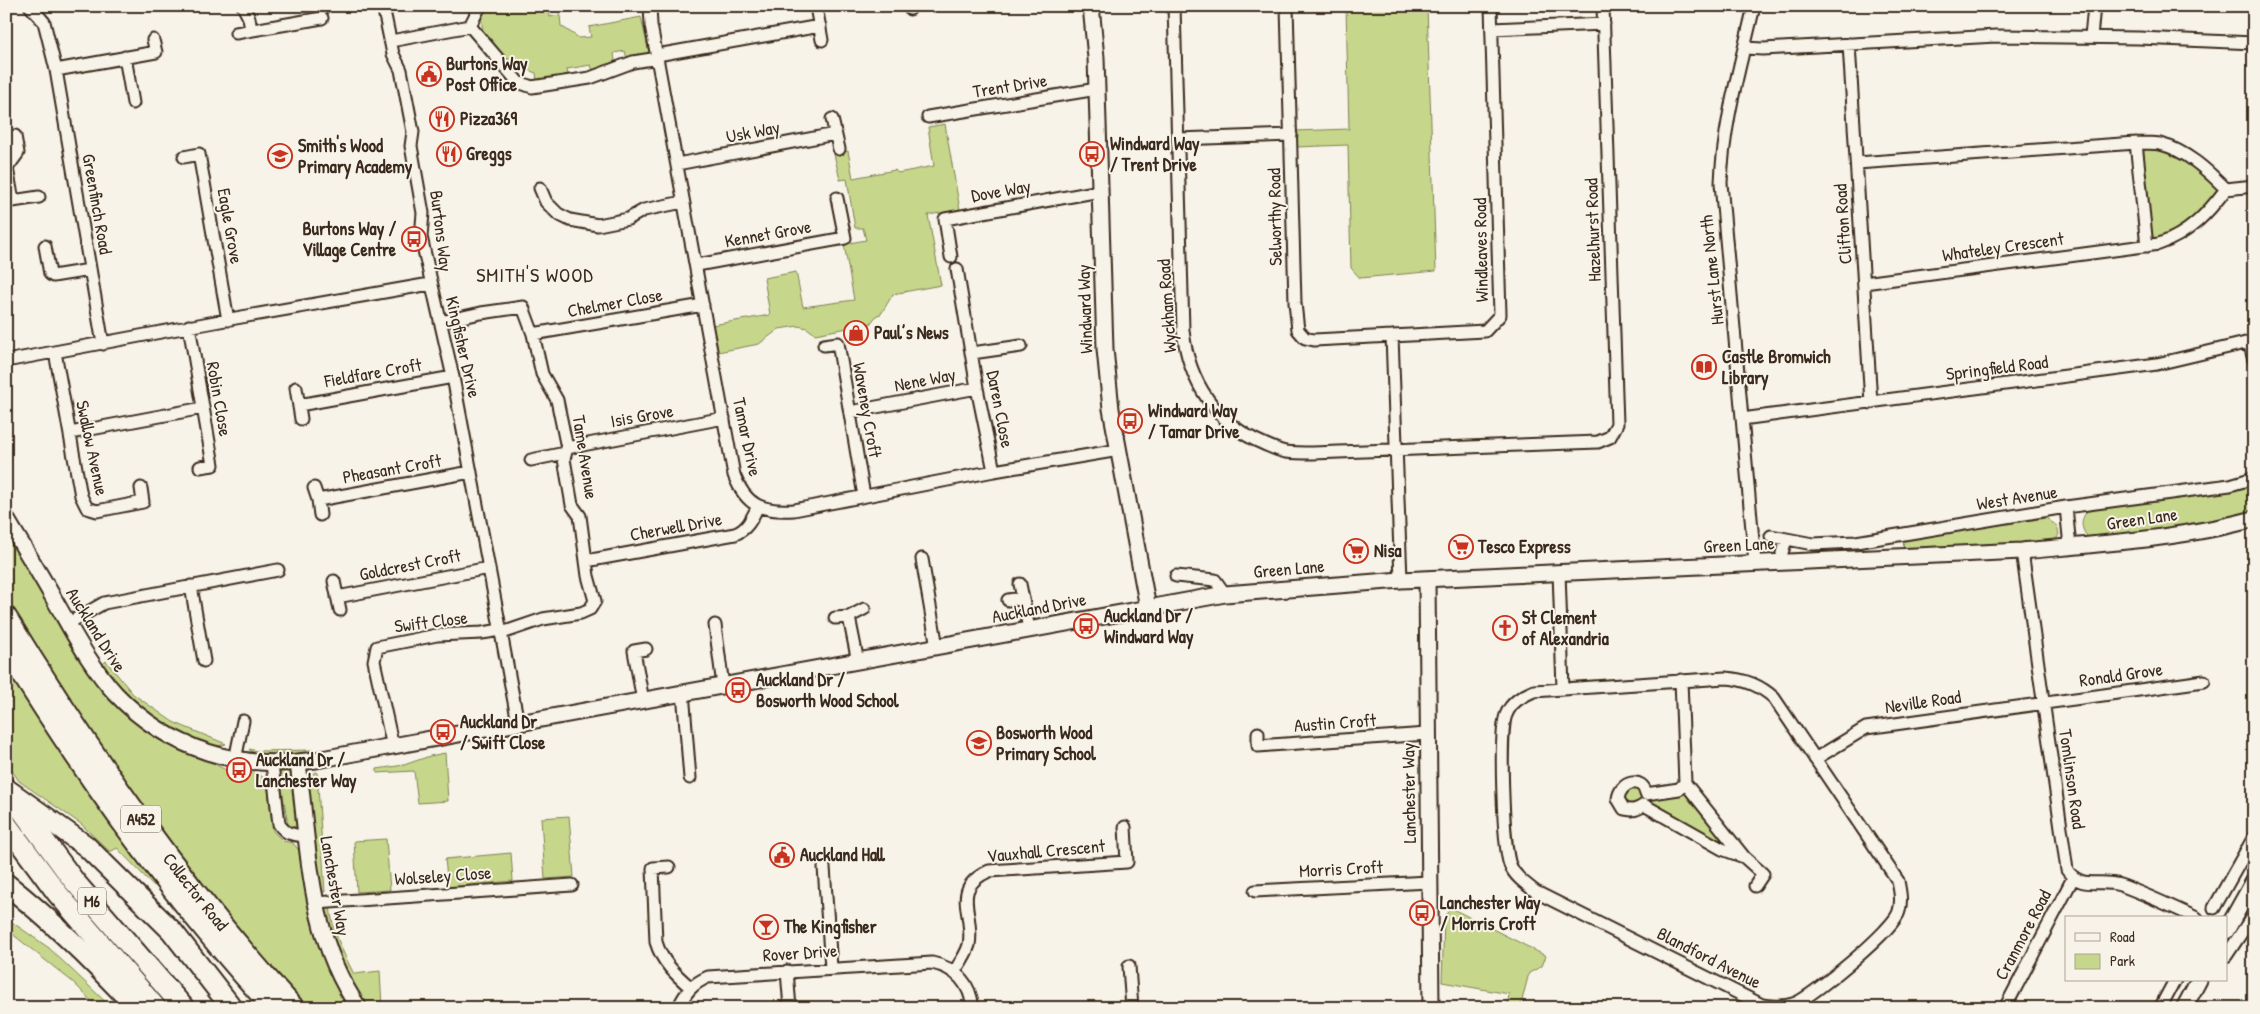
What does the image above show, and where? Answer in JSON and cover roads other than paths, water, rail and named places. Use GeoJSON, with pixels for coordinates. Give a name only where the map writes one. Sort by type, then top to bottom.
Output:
{"type":"FeatureCollection","features":[{"type":"Feature","properties":{"kind":"highway","name":"Collector Road"},"geometry":{"type":"LineString","coordinates":[[6,617],[52,691],[159,845],[267,979],[294,1008]]}},
{"type":"Feature","properties":{"kind":"highway","name":"Collector Road"},"geometry":{"type":"LineString","coordinates":[[6,648],[86,773],[201,924],[273,1008]]}},
{"type":"Feature","properties":{"kind":"highway"},"geometry":{"type":"LineString","coordinates":[[6,789],[86,846],[172,931],[232,1008]]}},
{"type":"Feature","properties":{"kind":"highway","name":"M6"},"geometry":{"type":"LineString","coordinates":[[6,789],[74,881],[184,1008]]}},
{"type":"Feature","properties":{"kind":"highway","name":"M6"},"geometry":{"type":"LineString","coordinates":[[6,824],[58,894],[156,1008]]}},
{"type":"Feature","properties":{"kind":"highway"},"geometry":{"type":"LineString","coordinates":[[6,884],[31,903],[102,971],[137,1008]]}},
{"type":"Feature","properties":{"kind":"street","name":"Greenfinch Road"},"geometry":{"type":"LineString","coordinates":[[30,6],[44,22],[56,70],[103,344]]}},
{"type":"Feature","properties":{"kind":"street"},"geometry":{"type":"LineString","coordinates":[[243,6],[249,18],[251,30]]}},
{"type":"Feature","properties":{"kind":"street","name":"Burtons Way"},"geometry":{"type":"LineString","coordinates":[[383,6],[393,54],[401,70],[413,132],[411,146],[423,212],[421,237],[430,284]]}},
{"type":"Feature","properties":{"kind":"street"},"geometry":{"type":"LineString","coordinates":[[470,26],[480,6]]}},
{"type":"Feature","properties":{"kind":"street","name":"Tamar Drive"},"geometry":{"type":"LineString","coordinates":[[650,6],[657,57],[683,202],[697,264],[734,475],[744,496],[758,506]]}},
{"type":"Feature","properties":{"kind":"street","name":"Windward Way"},"geometry":{"type":"LineString","coordinates":[[1091,6],[1097,89],[1105,349],[1111,409],[1148,608]]}},
{"type":"Feature","properties":{"kind":"street","name":"Wyckham Road"},"geometry":{"type":"LineString","coordinates":[[1174,6],[1184,343],[1192,372],[1216,411],[1252,439],[1284,452],[1395,451],[1598,442]]}},
{"type":"Feature","properties":{"kind":"street","name":"Selworthy Road"},"geometry":{"type":"LineString","coordinates":[[1287,6],[1295,302],[1298,330],[1305,338],[1314,340],[1392,336]]}},
{"type":"Feature","properties":{"kind":"street","name":"Windleaves Road"},"geometry":{"type":"LineString","coordinates":[[1392,336],[1485,331],[1500,315],[1491,6]]}},
{"type":"Feature","properties":{"kind":"street","name":"Hazelhurst Road"},"geometry":{"type":"LineString","coordinates":[[1598,442],[1610,437],[1616,424],[1603,6]]}},
{"type":"Feature","properties":{"kind":"street","name":"Hurst Lane North"},"geometry":{"type":"LineString","coordinates":[[1754,6],[1730,113],[1721,183],[1755,563]]}},
{"type":"Feature","properties":{"kind":"street"},"geometry":{"type":"LineString","coordinates":[[2091,37],[2094,6]]}},
{"type":"Feature","properties":{"kind":"street"},"geometry":{"type":"LineString","coordinates":[[817,12],[822,40]]}},
{"type":"Feature","properties":{"kind":"street"},"geometry":{"type":"LineString","coordinates":[[236,33],[322,18]]}},
{"type":"Feature","properties":{"kind":"street"},"geometry":{"type":"LineString","coordinates":[[1492,29],[1604,24]]}},
{"type":"Feature","properties":{"kind":"street"},"geometry":{"type":"LineString","coordinates":[[391,41],[470,26]]}},
{"type":"Feature","properties":{"kind":"street"},"geometry":{"type":"LineString","coordinates":[[470,26],[518,82],[532,87],[590,78],[633,62],[820,26]]}},
{"type":"Feature","properties":{"kind":"street"},"geometry":{"type":"LineString","coordinates":[[1744,48],[1996,36],[2091,37],[2254,43]]}},
{"type":"Feature","properties":{"kind":"street"},"geometry":{"type":"LineString","coordinates":[[56,70],[156,52],[153,40]]}},
{"type":"Feature","properties":{"kind":"street","name":"Clifton Road"},"geometry":{"type":"LineString","coordinates":[[1849,44],[1871,403]]}},
{"type":"Feature","properties":{"kind":"street"},"geometry":{"type":"LineString","coordinates":[[125,57],[133,103]]}},
{"type":"Feature","properties":{"kind":"street","name":"Trent Drive"},"geometry":{"type":"LineString","coordinates":[[928,117],[1097,89]]}},
{"type":"Feature","properties":{"kind":"street"},"geometry":{"type":"LineString","coordinates":[[832,119],[839,149]]}},
{"type":"Feature","properties":{"kind":"street","name":"Usk Way"},"geometry":{"type":"LineString","coordinates":[[677,164],[836,134]]}},
{"type":"Feature","properties":{"kind":"street"},"geometry":{"type":"LineString","coordinates":[[1178,139],[1291,135]]}},
{"type":"Feature","properties":{"kind":"street"},"geometry":{"type":"LineString","coordinates":[[15,136],[18,153],[8,168],[10,201],[39,196]]}},
{"type":"Feature","properties":{"kind":"street"},"geometry":{"type":"LineString","coordinates":[[2136,143],[2147,246]]}},
{"type":"Feature","properties":{"kind":"street"},"geometry":{"type":"LineString","coordinates":[[1857,163],[2136,143],[2160,144],[2203,167],[2226,189],[2254,186]]}},
{"type":"Feature","properties":{"kind":"street","name":"Eagle Grove"},"geometry":{"type":"LineString","coordinates":[[184,157],[199,154],[228,320]]}},
{"type":"Feature","properties":{"kind":"street"},"geometry":{"type":"LineString","coordinates":[[540,188],[546,202],[558,214],[570,220],[598,225],[628,219],[644,210],[683,202]]}},
{"type":"Feature","properties":{"kind":"street","name":"Whateley Crescent"},"geometry":{"type":"LineString","coordinates":[[1864,283],[2147,246],[2169,240],[2184,233],[2211,209],[2226,189]]}},
{"type":"Feature","properties":{"kind":"street","name":"Dove Way"},"geometry":{"type":"LineString","coordinates":[[951,257],[945,220],[1100,191]]}},
{"type":"Feature","properties":{"kind":"street","name":"Kennet Grove"},"geometry":{"type":"LineString","coordinates":[[697,264],[845,238],[837,198]]}},
{"type":"Feature","properties":{"kind":"street"},"geometry":{"type":"LineString","coordinates":[[45,246],[50,274],[53,276],[90,270]]}},
{"type":"Feature","properties":{"kind":"street","name":"Daren Close"},"geometry":{"type":"LineString","coordinates":[[956,269],[994,471]]}},
{"type":"Feature","properties":{"kind":"street","name":"Kingfisher Drive"},"geometry":{"type":"LineString","coordinates":[[6,362],[189,326],[430,284],[453,377],[518,723]]}},
{"type":"Feature","properties":{"kind":"street","name":"Chelmer Close"},"geometry":{"type":"LineString","coordinates":[[533,334],[704,305]]}},
{"type":"Feature","properties":{"kind":"street","name":"Tame Avenue"},"geometry":{"type":"LineString","coordinates":[[440,322],[523,307],[533,334],[542,374],[556,396],[566,450],[564,459],[572,505],[580,516],[586,561],[595,602],[590,609],[581,613],[543,619],[501,632]]}},
{"type":"Feature","properties":{"kind":"street","name":"Robin Close"},"geometry":{"type":"LineString","coordinates":[[189,326],[213,465],[200,467]]}},
{"type":"Feature","properties":{"kind":"street"},"geometry":{"type":"LineString","coordinates":[[1392,336],[1401,580]]}},
{"type":"Feature","properties":{"kind":"street"},"geometry":{"type":"LineString","coordinates":[[2251,341],[2254,360]]}},
{"type":"Feature","properties":{"kind":"street","name":"Springfield Road"},"geometry":{"type":"LineString","coordinates":[[1742,420],[2156,364],[2251,341]]}},
{"type":"Feature","properties":{"kind":"street","name":"Waveney Croft"},"geometry":{"type":"LineString","coordinates":[[824,345],[838,343],[864,496]]}},
{"type":"Feature","properties":{"kind":"street","name":"Daren Close"},"geometry":{"type":"LineString","coordinates":[[972,353],[1021,346]]}},
{"type":"Feature","properties":{"kind":"street","name":"Swallow Avenue"},"geometry":{"type":"LineString","coordinates":[[55,352],[81,496],[87,508],[97,512],[143,502],[141,488]]}},
{"type":"Feature","properties":{"kind":"street","name":"Fieldfare Croft"},"geometry":{"type":"LineString","coordinates":[[299,405],[453,377]]}},
{"type":"Feature","properties":{"kind":"street"},"geometry":{"type":"LineString","coordinates":[[296,388],[301,419]]}},
{"type":"Feature","properties":{"kind":"street","name":"Nene Way"},"geometry":{"type":"LineString","coordinates":[[850,412],[977,388]]}},
{"type":"Feature","properties":{"kind":"street"},"geometry":{"type":"LineString","coordinates":[[70,433],[203,408]]}},
{"type":"Feature","properties":{"kind":"street","name":"Isis Grove"},"geometry":{"type":"LineString","coordinates":[[531,460],[566,450],[724,418]]}},
{"type":"Feature","properties":{"kind":"street"},"geometry":{"type":"LineString","coordinates":[[758,506],[774,511],[794,510],[994,471],[1119,450]]}},
{"type":"Feature","properties":{"kind":"street","name":"Pheasant Croft"},"geometry":{"type":"LineString","coordinates":[[318,500],[471,472]]}},
{"type":"Feature","properties":{"kind":"street","name":"West Avenue"},"geometry":{"type":"LineString","coordinates":[[1771,536],[1813,544],[1856,542],[2066,507],[2230,485],[2254,478]]}},
{"type":"Feature","properties":{"kind":"street"},"geometry":{"type":"LineString","coordinates":[[314,488],[320,515]]}},
{"type":"Feature","properties":{"kind":"street","name":"Cherwell Drive"},"geometry":{"type":"LineString","coordinates":[[586,561],[735,534],[743,531],[758,506]]}},
{"type":"Feature","properties":{"kind":"street"},"geometry":{"type":"LineString","coordinates":[[2066,507],[2070,546]]}},
{"type":"Feature","properties":{"kind":"street","name":"Auckland Drive"},"geometry":{"type":"LineString","coordinates":[[6,518],[67,624],[99,674],[134,711],[181,741],[206,751],[235,760],[272,764],[298,763],[1148,608]]}},
{"type":"Feature","properties":{"kind":"street","name":"Green Lane"},"geometry":{"type":"LineString","coordinates":[[1148,608],[1225,594],[1427,578],[2022,552],[2186,532],[2254,518]]}},
{"type":"Feature","properties":{"kind":"street"},"geometry":{"type":"LineString","coordinates":[[1782,553],[1786,540]]}},
{"type":"Feature","properties":{"kind":"street","name":"Tomlinson Road"},"geometry":{"type":"LineString","coordinates":[[2022,552],[2067,870],[2073,878]]}},
{"type":"Feature","properties":{"kind":"street"},"geometry":{"type":"LineString","coordinates":[[922,559],[937,647]]}},
{"type":"Feature","properties":{"kind":"street","name":"Goldcrest Croft"},"geometry":{"type":"LineString","coordinates":[[338,597],[489,568]]}},
{"type":"Feature","properties":{"kind":"street"},"geometry":{"type":"LineString","coordinates":[[67,624],[104,603],[278,570]]}},
{"type":"Feature","properties":{"kind":"street"},"geometry":{"type":"LineString","coordinates":[[1559,572],[1564,689]]}},
{"type":"Feature","properties":{"kind":"street"},"geometry":{"type":"LineString","coordinates":[[1176,576],[1215,580],[1225,594]]}},
{"type":"Feature","properties":{"kind":"street","name":"Lanchester Way"},"geometry":{"type":"LineString","coordinates":[[1427,578],[1431,1008]]}},
{"type":"Feature","properties":{"kind":"street","name":"Goldcrest Croft"},"geometry":{"type":"LineString","coordinates":[[334,580],[340,610]]}},
{"type":"Feature","properties":{"kind":"street"},"geometry":{"type":"LineString","coordinates":[[1020,584],[1029,629]]}},
{"type":"Feature","properties":{"kind":"street"},"geometry":{"type":"LineString","coordinates":[[190,586],[204,661]]}},
{"type":"Feature","properties":{"kind":"street"},"geometry":{"type":"LineString","coordinates":[[1008,600],[1023,598]]}},
{"type":"Feature","properties":{"kind":"street"},"geometry":{"type":"LineString","coordinates":[[835,618],[849,617],[864,609]]}},
{"type":"Feature","properties":{"kind":"street"},"geometry":{"type":"LineString","coordinates":[[849,617],[858,662]]}},
{"type":"Feature","properties":{"kind":"street"},"geometry":{"type":"LineString","coordinates":[[714,625],[723,686]]}},
{"type":"Feature","properties":{"kind":"street","name":"Swift Close"},"geometry":{"type":"LineString","coordinates":[[393,746],[374,661],[377,647],[437,635],[501,632]]}},
{"type":"Feature","properties":{"kind":"street"},"geometry":{"type":"LineString","coordinates":[[642,701],[634,651],[646,649]]}},
{"type":"Feature","properties":{"kind":"street","name":"Blandford Avenue"},"geometry":{"type":"LineString","coordinates":[[1737,679],[1760,688],[1774,698],[1898,881],[1901,896],[1899,912],[1883,934],[1806,997],[1790,1005],[1773,1007],[1762,1005],[1536,892],[1520,880],[1510,866],[1507,855],[1504,820],[1503,730],[1506,715],[1522,696],[1534,691],[1681,680],[1737,679]]}},
{"type":"Feature","properties":{"kind":"street"},"geometry":{"type":"LineString","coordinates":[[1681,680],[1685,783],[1744,857],[1763,874],[1755,886]]}},
{"type":"Feature","properties":{"kind":"street","name":"Ronald Grove"},"geometry":{"type":"LineString","coordinates":[[2044,704],[2204,681]]}},
{"type":"Feature","properties":{"kind":"street"},"geometry":{"type":"LineString","coordinates":[[683,692],[690,778]]}},
{"type":"Feature","properties":{"kind":"street","name":"Neville Road"},"geometry":{"type":"LineString","coordinates":[[1815,759],[1866,728],[2044,704]]}},
{"type":"Feature","properties":{"kind":"street"},"geometry":{"type":"LineString","coordinates":[[235,760],[243,721]]}},
{"type":"Feature","properties":{"kind":"street","name":"Austin Croft"},"geometry":{"type":"LineString","coordinates":[[1258,733],[1258,746],[1427,734]]}},
{"type":"Feature","properties":{"kind":"street","name":"Lanchester Way"},"geometry":{"type":"LineString","coordinates":[[298,763],[306,836],[319,922],[330,954],[359,1008]]}},
{"type":"Feature","properties":{"kind":"street"},"geometry":{"type":"LineString","coordinates":[[272,764],[279,824],[284,832],[306,836]]}},
{"type":"Feature","properties":{"kind":"street"},"geometry":{"type":"LineString","coordinates":[[1685,783],[1679,789],[1645,799],[1722,849],[1744,857]]}},
{"type":"Feature","properties":{"kind":"street","name":"Vauxhall Crescent"},"geometry":{"type":"LineString","coordinates":[[954,972],[966,955],[969,942],[966,894],[969,884],[976,876],[989,871],[1127,862],[1125,827]]}},
{"type":"Feature","properties":{"kind":"street"},"geometry":{"type":"LineString","coordinates":[[2214,908],[2254,837]]}},
{"type":"Feature","properties":{"kind":"street"},"geometry":{"type":"LineString","coordinates":[[669,867],[653,868],[656,942],[659,954],[668,967],[690,987],[684,993],[678,1008]]}},
{"type":"Feature","properties":{"kind":"street"},"geometry":{"type":"LineString","coordinates":[[824,867],[831,968]]}},
{"type":"Feature","properties":{"kind":"street"},"geometry":{"type":"LineString","coordinates":[[2228,927],[2252,883],[2232,875]]}},
{"type":"Feature","properties":{"kind":"street"},"geometry":{"type":"LineString","coordinates":[[2073,878],[2084,883],[2102,882],[2120,885],[2192,916]]}},
{"type":"Feature","properties":{"kind":"street","name":"Cranmore Road"},"geometry":{"type":"LineString","coordinates":[[2005,1008],[2073,878]]}},
{"type":"Feature","properties":{"kind":"street","name":"Morris Croft"},"geometry":{"type":"LineString","coordinates":[[1255,891],[1429,882]]}},
{"type":"Feature","properties":{"kind":"street","name":"Wolseley Close"},"geometry":{"type":"LineString","coordinates":[[316,902],[572,885]]}},
{"type":"Feature","properties":{"kind":"street"},"geometry":{"type":"LineString","coordinates":[[2228,953],[2254,914]]}},
{"type":"Feature","properties":{"kind":"street","name":"Rover Drive"},"geometry":{"type":"LineString","coordinates":[[690,987],[708,977],[932,963],[945,966],[963,979],[971,993],[973,1008]]}},
{"type":"Feature","properties":{"kind":"street"},"geometry":{"type":"LineString","coordinates":[[1129,966],[1132,1008]]}},
{"type":"Feature","properties":{"kind":"street"},"geometry":{"type":"LineString","coordinates":[[787,972],[790,1008]]}},
{"type":"Feature","properties":{"kind":"street"},"geometry":{"type":"LineString","coordinates":[[2160,1008],[2174,982]]}},
{"type":"Feature","properties":{"kind":"street"},"geometry":{"type":"LineString","coordinates":[[2184,1008],[2198,982]]}},
{"type":"Feature","properties":{"kind":"place","name":"Burtons Way Post Office"},"geometry":{"type":"Point","coordinates":[429,74]}},
{"type":"Feature","properties":{"kind":"place","name":"Pizza369"},"geometry":{"type":"Point","coordinates":[442,119]}},
{"type":"Feature","properties":{"kind":"place","name":"Greggs"},"geometry":{"type":"Point","coordinates":[449,154]}},
{"type":"Feature","properties":{"kind":"place","name":"Windward Way / Trent Drive"},"geometry":{"type":"Point","coordinates":[1092,154]}},
{"type":"Feature","properties":{"kind":"place","name":"Smith's Wood Primary Academy"},"geometry":{"type":"Point","coordinates":[280,156]}},
{"type":"Feature","properties":{"kind":"place","name":"Burtons Way / Village Centre"},"geometry":{"type":"Point","coordinates":[414,239]}},
{"type":"Feature","properties":{"kind":"place","name":"Paul’s News"},"geometry":{"type":"Point","coordinates":[856,333]}},
{"type":"Feature","properties":{"kind":"place","name":"Castle Bromwich Library"},"geometry":{"type":"Point","coordinates":[1704,367]}},
{"type":"Feature","properties":{"kind":"place","name":"Windward Way / Tamar Drive"},"geometry":{"type":"Point","coordinates":[1130,421]}},
{"type":"Feature","properties":{"kind":"place","name":"Tesco Express"},"geometry":{"type":"Point","coordinates":[1461,547]}},
{"type":"Feature","properties":{"kind":"place","name":"Nisa"},"geometry":{"type":"Point","coordinates":[1356,551]}},
{"type":"Feature","properties":{"kind":"place","name":"Auckland Dr / Windward Way"},"geometry":{"type":"Point","coordinates":[1086,626]}},
{"type":"Feature","properties":{"kind":"place","name":"St Clement of Alexandria"},"geometry":{"type":"Point","coordinates":[1505,628]}},
{"type":"Feature","properties":{"kind":"place","name":"Auckland Dr / Bosworth Wood School"},"geometry":{"type":"Point","coordinates":[738,690]}},
{"type":"Feature","properties":{"kind":"place","name":"Auckland Dr / Swift Close"},"geometry":{"type":"Point","coordinates":[443,732]}},
{"type":"Feature","properties":{"kind":"place","name":"Bosworth Wood Primary School"},"geometry":{"type":"Point","coordinates":[979,743]}},
{"type":"Feature","properties":{"kind":"place","name":"Auckland Dr / Lanchester Way"},"geometry":{"type":"Point","coordinates":[239,770]}},
{"type":"Feature","properties":{"kind":"place","name":"Auckland Hall"},"geometry":{"type":"Point","coordinates":[782,855]}},
{"type":"Feature","properties":{"kind":"place","name":"Lanchester Way / Morris Croft"},"geometry":{"type":"Point","coordinates":[1422,913]}},
{"type":"Feature","properties":{"kind":"place","name":"The Kingfisher"},"geometry":{"type":"Point","coordinates":[766,927]}},
{"type":"Feature","properties":{"kind":"district","name":"SMITH'S WOOD"},"geometry":{"type":"Point","coordinates":[535,275]}}]}
